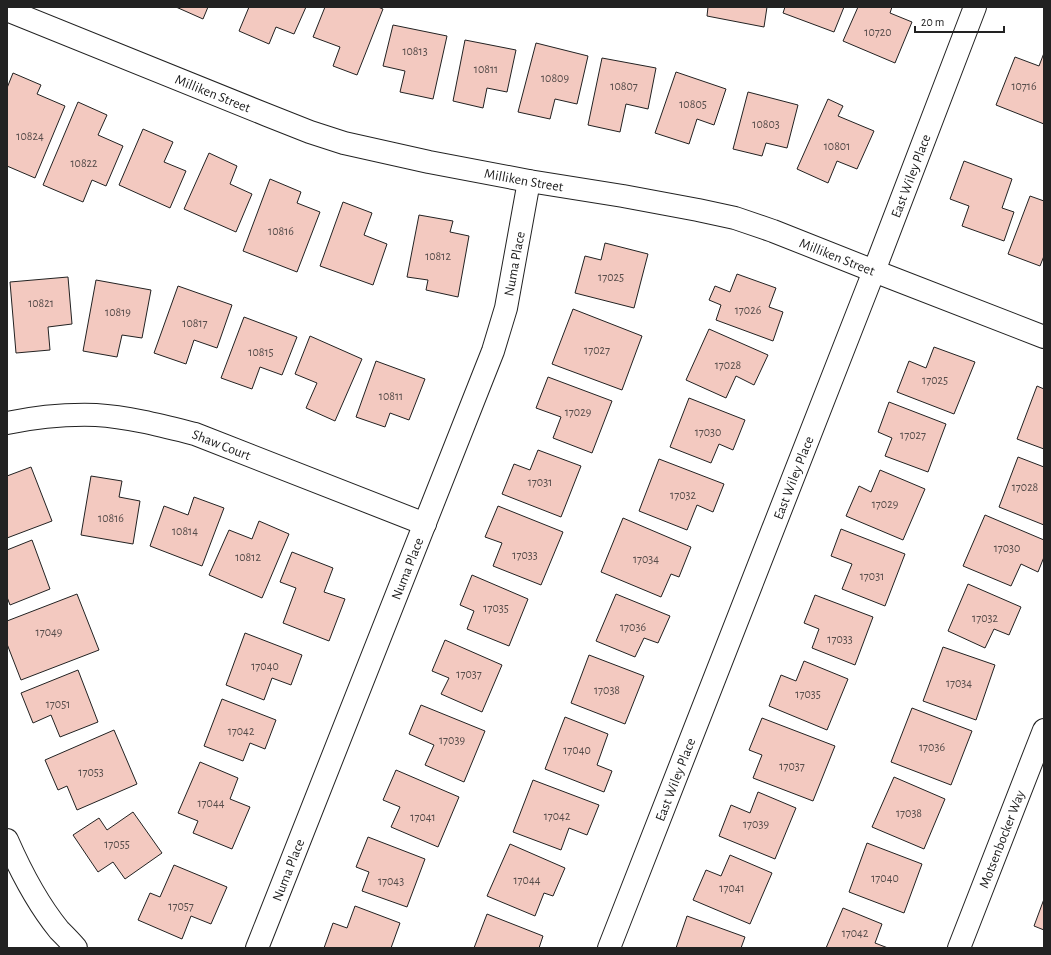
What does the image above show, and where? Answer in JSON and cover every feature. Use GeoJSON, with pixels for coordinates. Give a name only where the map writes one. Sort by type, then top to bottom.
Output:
{"type":"FeatureCollection","features":[{"type":"Feature","properties":{"kind":"street","name":"East Wiley Place"},"geometry":{"type":"LineString","coordinates":[[609,948],[874,271],[975,7]]}},
{"type":"Feature","properties":{"kind":"street","name":"Milliken Street"},"geometry":{"type":"LineString","coordinates":[[7,10],[310,132],[429,162],[529,181],[623,196],[735,218],[773,231],[1044,337]]}},
{"type":"Feature","properties":{"kind":"street","name":"Numa Place"},"geometry":{"type":"LineString","coordinates":[[257,948],[490,358],[506,308],[529,181]]}},
{"type":"Feature","properties":{"kind":"street","name":"Shaw Court"},"geometry":{"type":"LineString","coordinates":[[7,423],[67,415],[90,415],[128,419],[158,425],[195,434],[425,524]]}},
{"type":"Feature","properties":{"kind":"street","name":"Motsenbocker Way"},"geometry":{"type":"LineString","coordinates":[[959,948],[1044,730]]}},
{"type":"Feature","properties":{"kind":"street"},"geometry":{"type":"LineString","coordinates":[[7,840],[30,887],[45,911],[60,931],[76,948]]}},
{"type":"Feature","properties":{"kind":"building"},"geometry":{"type":"Polygon","coordinates":[[[176,7],[208,7],[203,19],[176,7]]]}},
{"type":"Feature","properties":{"kind":"building"},"geometry":{"type":"Polygon","coordinates":[[[249,7],[306,7],[294,34],[276,27],[269,44],[239,31],[249,7]]]}},
{"type":"Feature","properties":{"kind":"building"},"geometry":{"type":"Polygon","coordinates":[[[325,7],[378,7],[383,9],[357,75],[333,66],[340,47],[313,37],[325,7]]]}},
{"type":"Feature","properties":{"kind":"building"},"geometry":{"type":"Polygon","coordinates":[[[708,7],[767,7],[764,27],[707,16],[708,7]]]}},
{"type":"Feature","properties":{"kind":"building"},"geometry":{"type":"Polygon","coordinates":[[[785,7],[844,7],[834,32],[783,13],[785,7]]]}},
{"type":"Feature","properties":{"kind":"building"},"geometry":{"type":"Polygon","coordinates":[[[858,7],[892,7],[890,13],[912,22],[895,63],[843,41],[858,7]]]}},
{"type":"Feature","properties":{"kind":"building"},"geometry":{"type":"Polygon","coordinates":[[[393,25],[447,36],[433,99],[400,92],[405,71],[383,66],[393,25]]]}},
{"type":"Feature","properties":{"kind":"building"},"geometry":{"type":"Polygon","coordinates":[[[465,40],[516,50],[507,92],[487,88],[483,108],[453,101],[465,40]]]}},
{"type":"Feature","properties":{"kind":"building"},"geometry":{"type":"Polygon","coordinates":[[[536,43],[588,56],[577,104],[555,99],[550,119],[518,112],[536,43]]]}},
{"type":"Feature","properties":{"kind":"building"},"geometry":{"type":"Polygon","coordinates":[[[1044,53],[1044,124],[996,105],[1015,57],[1039,66],[1044,53]]]}},
{"type":"Feature","properties":{"kind":"building"},"geometry":{"type":"Polygon","coordinates":[[[602,58],[656,68],[648,109],[626,104],[620,132],[588,125],[602,58]]]}},
{"type":"Feature","properties":{"kind":"building"},"geometry":{"type":"Polygon","coordinates":[[[676,72],[726,89],[714,125],[697,119],[689,144],[655,133],[676,72]]]}},
{"type":"Feature","properties":{"kind":"building"},"geometry":{"type":"Polygon","coordinates":[[[13,73],[41,85],[37,94],[65,106],[35,178],[7,166],[7,88],[13,73]]]}},
{"type":"Feature","properties":{"kind":"building"},"geometry":{"type":"Polygon","coordinates":[[[748,92],[798,105],[787,148],[766,143],[762,156],[733,149],[748,92]]]}},
{"type":"Feature","properties":{"kind":"building"},"geometry":{"type":"Polygon","coordinates":[[[828,99],[843,106],[838,116],[874,131],[857,169],[837,161],[828,183],[797,169],[828,99]]]}},
{"type":"Feature","properties":{"kind":"building"},"geometry":{"type":"Polygon","coordinates":[[[78,102],[107,115],[98,135],[123,146],[106,186],[92,180],[83,202],[43,185],[78,102]]]}},
{"type":"Feature","properties":{"kind":"building"},"geometry":{"type":"Polygon","coordinates":[[[143,129],[173,142],[164,162],[186,171],[170,208],[119,185],[143,129]]]}},
{"type":"Feature","properties":{"kind":"building"},"geometry":{"type":"Polygon","coordinates":[[[209,153],[237,166],[230,184],[252,194],[236,232],[184,209],[209,153]]]}},
{"type":"Feature","properties":{"kind":"building"},"geometry":{"type":"Polygon","coordinates":[[[964,161],[1012,179],[1002,208],[1014,212],[1004,241],[962,226],[969,206],[950,199],[964,161]]]}},
{"type":"Feature","properties":{"kind":"building"},"geometry":{"type":"Polygon","coordinates":[[[270,179],[301,192],[297,203],[320,212],[297,272],[243,251],[270,179]]]}},
{"type":"Feature","properties":{"kind":"building"},"geometry":{"type":"Polygon","coordinates":[[[1030,196],[1044,201],[1044,256],[1040,266],[1008,254],[1030,196]]]}},
{"type":"Feature","properties":{"kind":"building"},"geometry":{"type":"Polygon","coordinates":[[[343,202],[372,213],[364,235],[387,244],[373,285],[320,266],[343,202]]]}},
{"type":"Feature","properties":{"kind":"building"},"geometry":{"type":"Polygon","coordinates":[[[419,215],[453,221],[450,232],[469,236],[458,297],[426,290],[428,280],[407,277],[419,215]]]}},
{"type":"Feature","properties":{"kind":"building"},"geometry":{"type":"Polygon","coordinates":[[[605,243],[648,254],[634,308],[575,293],[585,256],[601,260],[605,243]]]}},
{"type":"Feature","properties":{"kind":"building"},"geometry":{"type":"Polygon","coordinates":[[[737,274],[776,288],[769,307],[783,312],[773,341],[716,320],[721,305],[709,300],[715,286],[730,292],[737,274]]]}},
{"type":"Feature","properties":{"kind":"building"},"geometry":{"type":"Polygon","coordinates":[[[68,277],[72,324],[48,327],[50,350],[16,353],[10,282],[68,277]]]}},
{"type":"Feature","properties":{"kind":"building"},"geometry":{"type":"Polygon","coordinates":[[[96,280],[151,290],[142,338],[122,335],[117,357],[83,351],[96,280]]]}},
{"type":"Feature","properties":{"kind":"building"},"geometry":{"type":"Polygon","coordinates":[[[178,286],[232,305],[217,348],[194,340],[186,364],[154,353],[178,286]]]}},
{"type":"Feature","properties":{"kind":"building"},"geometry":{"type":"Polygon","coordinates":[[[573,309],[642,336],[622,390],[552,364],[573,309]]]}},
{"type":"Feature","properties":{"kind":"building"},"geometry":{"type":"Polygon","coordinates":[[[244,317],[297,337],[282,375],[260,367],[252,389],[221,378],[244,317]]]}},
{"type":"Feature","properties":{"kind":"building"},"geometry":{"type":"Polygon","coordinates":[[[709,329],[768,355],[754,385],[736,376],[726,398],[686,380],[709,329]]]}},
{"type":"Feature","properties":{"kind":"building"},"geometry":{"type":"Polygon","coordinates":[[[310,336],[362,359],[335,421],[306,408],[317,383],[295,374],[310,336]]]}},
{"type":"Feature","properties":{"kind":"building"},"geometry":{"type":"Polygon","coordinates":[[[934,347],[975,362],[954,414],[897,392],[909,361],[926,368],[934,347]]]}},
{"type":"Feature","properties":{"kind":"building"},"geometry":{"type":"Polygon","coordinates":[[[376,361],[425,379],[409,420],[390,413],[385,427],[356,417],[376,361]]]}},
{"type":"Feature","properties":{"kind":"building"},"geometry":{"type":"Polygon","coordinates":[[[548,377],[612,401],[592,453],[553,438],[561,417],[536,408],[548,377]]]}},
{"type":"Feature","properties":{"kind":"building"},"geometry":{"type":"Polygon","coordinates":[[[1037,386],[1044,389],[1044,449],[1017,439],[1037,386]]]}},
{"type":"Feature","properties":{"kind":"building"},"geometry":{"type":"Polygon","coordinates":[[[689,398],[745,420],[733,450],[719,444],[711,463],[670,447],[689,398]]]}},
{"type":"Feature","properties":{"kind":"building"},"geometry":{"type":"Polygon","coordinates":[[[889,402],[946,424],[928,472],[885,456],[892,438],[878,432],[889,402]]]}},
{"type":"Feature","properties":{"kind":"building"},"geometry":{"type":"Polygon","coordinates":[[[538,450],[581,466],[561,517],[502,494],[514,464],[530,470],[538,450]]]}},
{"type":"Feature","properties":{"kind":"building"},"geometry":{"type":"Polygon","coordinates":[[[1018,457],[1044,467],[1044,525],[999,507],[1018,457]]]}},
{"type":"Feature","properties":{"kind":"building"},"geometry":{"type":"Polygon","coordinates":[[[659,459],[724,484],[713,512],[697,505],[687,530],[639,511],[659,459]]]}},
{"type":"Feature","properties":{"kind":"building"},"geometry":{"type":"Polygon","coordinates":[[[31,467],[52,521],[7,538],[7,476],[31,467]]]}},
{"type":"Feature","properties":{"kind":"building"},"geometry":{"type":"Polygon","coordinates":[[[880,470],[925,489],[903,540],[846,516],[859,486],[871,492],[880,470]]]}},
{"type":"Feature","properties":{"kind":"building"},"geometry":{"type":"Polygon","coordinates":[[[91,476],[122,481],[119,497],[140,501],[133,544],[81,535],[91,476]]]}},
{"type":"Feature","properties":{"kind":"building"},"geometry":{"type":"Polygon","coordinates":[[[194,497],[224,508],[202,566],[150,546],[164,506],[188,515],[194,497]]]}},
{"type":"Feature","properties":{"kind":"building"},"geometry":{"type":"Polygon","coordinates":[[[498,506],[563,532],[541,585],[493,566],[502,543],[485,537],[498,506]]]}},
{"type":"Feature","properties":{"kind":"building"},"geometry":{"type":"Polygon","coordinates":[[[985,515],[1044,540],[1044,557],[1038,572],[1021,564],[1011,586],[963,566],[985,515]]]}},
{"type":"Feature","properties":{"kind":"building"},"geometry":{"type":"Polygon","coordinates":[[[623,518],[691,547],[679,577],[671,574],[661,597],[601,572],[623,518]]]}},
{"type":"Feature","properties":{"kind":"building"},"geometry":{"type":"Polygon","coordinates":[[[259,521],[289,534],[262,598],[209,575],[229,530],[252,539],[259,521]]]}},
{"type":"Feature","properties":{"kind":"building"},"geometry":{"type":"Polygon","coordinates":[[[841,529],[905,554],[885,606],[842,589],[852,564],[831,556],[841,529]]]}},
{"type":"Feature","properties":{"kind":"building"},"geometry":{"type":"Polygon","coordinates":[[[32,540],[50,589],[10,605],[7,597],[7,550],[32,540]]]}},
{"type":"Feature","properties":{"kind":"building"},"geometry":{"type":"Polygon","coordinates":[[[292,552],[333,568],[324,592],[345,599],[329,641],[283,623],[296,588],[280,582],[292,552]]]}},
{"type":"Feature","properties":{"kind":"building"},"geometry":{"type":"Polygon","coordinates":[[[472,575],[528,599],[509,646],[467,629],[474,611],[460,605],[472,575]]]}},
{"type":"Feature","properties":{"kind":"building"},"geometry":{"type":"Polygon","coordinates":[[[968,584],[1021,607],[1009,635],[994,629],[985,648],[948,631],[968,584]]]}},
{"type":"Feature","properties":{"kind":"building"},"geometry":{"type":"Polygon","coordinates":[[[77,594],[99,650],[21,680],[7,644],[7,621],[77,594]]]}},
{"type":"Feature","properties":{"kind":"building"},"geometry":{"type":"Polygon","coordinates":[[[616,594],[670,616],[658,643],[644,638],[635,657],[596,641],[616,594]]]}},
{"type":"Feature","properties":{"kind":"building"},"geometry":{"type":"Polygon","coordinates":[[[815,595],[873,617],[855,665],[812,648],[819,629],[804,623],[815,595]]]}},
{"type":"Feature","properties":{"kind":"building"},"geometry":{"type":"Polygon","coordinates":[[[245,633],[302,655],[291,685],[272,678],[264,700],[226,685],[245,633]]]}},
{"type":"Feature","properties":{"kind":"building"},"geometry":{"type":"Polygon","coordinates":[[[445,640],[502,665],[482,712],[441,694],[449,678],[432,671],[445,640]]]}},
{"type":"Feature","properties":{"kind":"building"},"geometry":{"type":"Polygon","coordinates":[[[943,647],[995,665],[976,720],[923,701],[943,647]]]}},
{"type":"Feature","properties":{"kind":"building"},"geometry":{"type":"Polygon","coordinates":[[[589,655],[644,676],[625,724],[571,703],[589,655]]]}},
{"type":"Feature","properties":{"kind":"building"},"geometry":{"type":"Polygon","coordinates":[[[804,661],[848,679],[827,730],[769,706],[781,675],[796,681],[804,661]]]}},
{"type":"Feature","properties":{"kind":"building"},"geometry":{"type":"Polygon","coordinates":[[[78,670],[98,722],[60,737],[51,715],[33,723],[21,693],[78,670]]]}},
{"type":"Feature","properties":{"kind":"building"},"geometry":{"type":"Polygon","coordinates":[[[222,699],[276,720],[265,749],[250,743],[243,761],[204,746],[222,699]]]}},
{"type":"Feature","properties":{"kind":"building"},"geometry":{"type":"Polygon","coordinates":[[[421,705],[485,731],[464,782],[425,765],[434,745],[409,734],[421,705]]]}},
{"type":"Feature","properties":{"kind":"building"},"geometry":{"type":"Polygon","coordinates":[[[912,708],[972,731],[951,785],[891,762],[912,708]]]}},
{"type":"Feature","properties":{"kind":"building"},"geometry":{"type":"Polygon","coordinates":[[[565,717],[608,734],[597,765],[612,771],[604,792],[545,769],[565,717]]]}},
{"type":"Feature","properties":{"kind":"building"},"geometry":{"type":"Polygon","coordinates":[[[762,718],[835,746],[813,801],[753,778],[762,755],[749,750],[762,718]]]}},
{"type":"Feature","properties":{"kind":"building"},"geometry":{"type":"Polygon","coordinates":[[[114,730],[137,784],[77,810],[67,786],[58,790],[45,760],[114,730]]]}},
{"type":"Feature","properties":{"kind":"building"},"geometry":{"type":"Polygon","coordinates":[[[200,762],[238,778],[230,799],[250,807],[232,849],[193,833],[198,821],[178,813],[200,762]]]}},
{"type":"Feature","properties":{"kind":"building"},"geometry":{"type":"Polygon","coordinates":[[[396,770],[459,797],[438,847],[391,827],[400,807],[383,800],[396,770]]]}},
{"type":"Feature","properties":{"kind":"building"},"geometry":{"type":"Polygon","coordinates":[[[894,777],[945,799],[924,849],[872,827],[894,777]]]}},
{"type":"Feature","properties":{"kind":"building"},"geometry":{"type":"Polygon","coordinates":[[[533,780],[599,805],[587,835],[569,828],[561,850],[513,832],[533,780]]]}},
{"type":"Feature","properties":{"kind":"building"},"geometry":{"type":"Polygon","coordinates":[[[758,792],[796,808],[775,859],[719,836],[731,805],[750,813],[758,792]]]}},
{"type":"Feature","properties":{"kind":"building"},"geometry":{"type":"Polygon","coordinates":[[[133,812],[162,853],[125,879],[113,862],[98,872],[73,835],[99,818],[107,830],[133,812]]]}},
{"type":"Feature","properties":{"kind":"building"},"geometry":{"type":"Polygon","coordinates":[[[368,837],[425,859],[407,907],[362,891],[369,872],[356,867],[368,837]]]}},
{"type":"Feature","properties":{"kind":"building"},"geometry":{"type":"Polygon","coordinates":[[[867,843],[922,864],[904,913],[849,892],[867,843]]]}},
{"type":"Feature","properties":{"kind":"building"},"geometry":{"type":"Polygon","coordinates":[[[510,844],[565,868],[553,896],[544,893],[535,916],[487,896],[510,844]]]}},
{"type":"Feature","properties":{"kind":"building"},"geometry":{"type":"Polygon","coordinates":[[[730,855],[772,873],[750,924],[693,900],[706,870],[721,876],[730,855]]]}},
{"type":"Feature","properties":{"kind":"building"},"geometry":{"type":"Polygon","coordinates":[[[174,865],[227,887],[211,924],[191,916],[182,939],[138,920],[150,893],[160,897],[174,865]]]}},
{"type":"Feature","properties":{"kind":"building"},"geometry":{"type":"Polygon","coordinates":[[[1044,899],[1044,930],[1034,926],[1044,899]]]}},
{"type":"Feature","properties":{"kind":"building"},"geometry":{"type":"Polygon","coordinates":[[[355,906],[400,923],[391,948],[324,948],[333,923],[347,928],[355,906]]]}},
{"type":"Feature","properties":{"kind":"building"},"geometry":{"type":"Polygon","coordinates":[[[843,908],[882,924],[875,943],[888,948],[826,948],[843,908]]]}},
{"type":"Feature","properties":{"kind":"building"},"geometry":{"type":"Polygon","coordinates":[[[487,914],[543,936],[539,948],[474,948],[487,914]]]}},
{"type":"Feature","properties":{"kind":"building"},"geometry":{"type":"Polygon","coordinates":[[[687,916],[745,937],[741,948],[676,948],[687,916]]]}}]}
